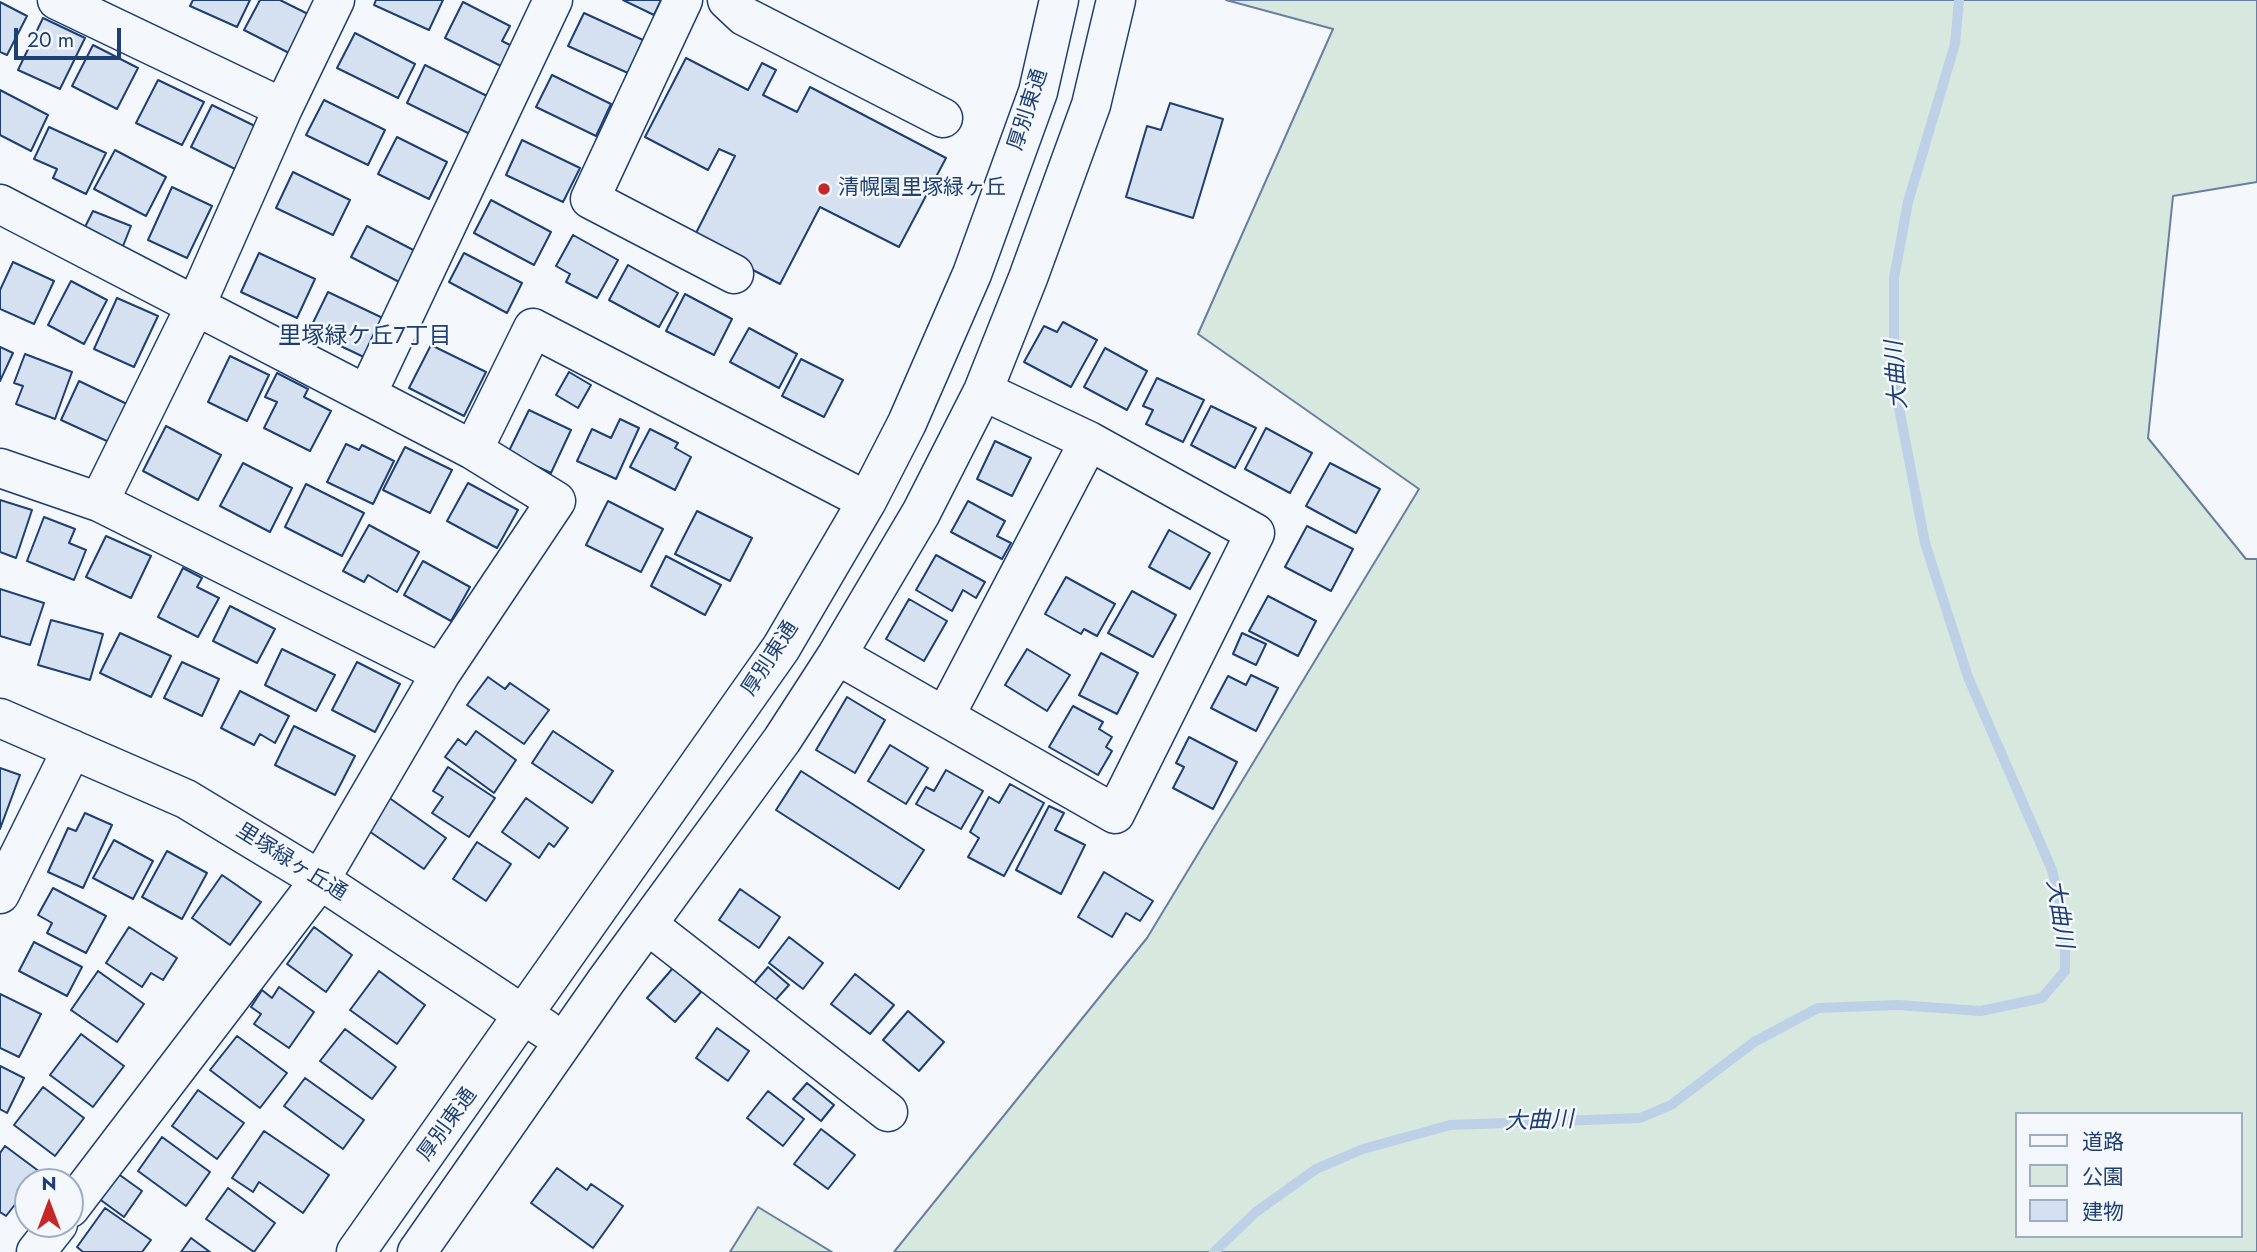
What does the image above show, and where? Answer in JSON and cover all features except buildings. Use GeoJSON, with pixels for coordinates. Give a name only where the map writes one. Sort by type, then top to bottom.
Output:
{"type":"FeatureCollection","features":[{"type":"Feature","properties":{"kind":"street"},"geometry":{"type":"LineString","coordinates":[[99,502],[195,307],[283,108],[335,0]]}},
{"type":"Feature","properties":{"kind":"street"},"geometry":{"type":"LineString","coordinates":[[367,394],[554,0]]}},
{"type":"Feature","properties":{"kind":"street"},"geometry":{"type":"LineString","coordinates":[[683,0],[590,199],[734,274]]}},
{"type":"Feature","properties":{"kind":"street","name":"厚別東通"},"geometry":{"type":"LineString","coordinates":[[356,1252],[781,648],[867,501],[907,423],[972,274],[1038,92],[1059,0]]}},
{"type":"Feature","properties":{"kind":"street"},"geometry":{"type":"LineString","coordinates":[[417,1252],[564,1042],[774,751],[838,654],[921,513],[983,391],[1091,105],[1116,0]]}},
{"type":"Feature","properties":{"kind":"street"},"geometry":{"type":"LineString","coordinates":[[74,4],[283,108]]}},
{"type":"Feature","properties":{"kind":"street"},"geometry":{"type":"LineString","coordinates":[[735,8],[943,118]]}},
{"type":"Feature","properties":{"kind":"street"},"geometry":{"type":"LineString","coordinates":[[1038,92],[1091,105]]}},
{"type":"Feature","properties":{"kind":"street"},"geometry":{"type":"LineString","coordinates":[[0,204],[473,450],[556,501],[441,673],[320,880],[84,1190]]}},
{"type":"Feature","properties":{"kind":"street"},"geometry":{"type":"LineString","coordinates":[[473,450],[533,328],[867,501]]}},
{"type":"Feature","properties":{"kind":"street"},"geometry":{"type":"LineString","coordinates":[[838,654],[1115,814],[1255,533],[1089,441],[983,391]]}},
{"type":"Feature","properties":{"kind":"street"},"geometry":{"type":"LineString","coordinates":[[945,716],[1089,441]]}},
{"type":"Feature","properties":{"kind":"street"},"geometry":{"type":"LineString","coordinates":[[0,468],[99,502],[441,673]]}},
{"type":"Feature","properties":{"kind":"street","name":"里塚緑ヶ丘通"},"geometry":{"type":"LineString","coordinates":[[0,718],[186,799],[320,880],[564,1042]]}},
{"type":"Feature","properties":{"kind":"street"},"geometry":{"type":"LineString","coordinates":[[0,894],[72,748]]}},
{"type":"Feature","properties":{"kind":"street"},"geometry":{"type":"LineString","coordinates":[[648,925],[888,1112]]}},
{"type":"Feature","properties":{"kind":"street"},"geometry":{"type":"LineString","coordinates":[[36,1252],[47,1238]]}},
{"type":"Feature","properties":{"kind":"green space"},"geometry":{"type":"Polygon","coordinates":[[[1226,0],[2257,0],[2257,182],[2173,196],[2148,438],[2246,559],[2257,559],[2257,1252],[894,1252],[1147,938],[1419,489],[1198,334],[1333,29],[1226,0]]]}},
{"type":"Feature","properties":{"kind":"green space"},"geometry":{"type":"Polygon","coordinates":[[[758,1207],[832,1252],[730,1252],[758,1207]]]}},
{"type":"Feature","properties":{"kind":"waterway","name":"大曲川"},"geometry":{"type":"LineString","coordinates":[[1214,1252],[1256,1212],[1316,1169],[1363,1149],[1450,1125],[1640,1118],[1671,1105],[1754,1042],[1818,1008],[1898,1005],[1981,1011],[2042,998],[2065,971],[2065,927],[2052,870],[1968,677],[1925,543],[1894,382],[1894,278],[1908,202],[1955,44],[1959,0]]}},
{"type":"Feature","properties":{"kind":"place","name":"清幌園里塚緑ヶ丘"},"geometry":{"type":"Point","coordinates":[824,189]}},
{"type":"Feature","properties":{"kind":"district","name":"里塚緑ケ丘7丁目"},"geometry":{"type":"Point","coordinates":[365,337]}}]}
